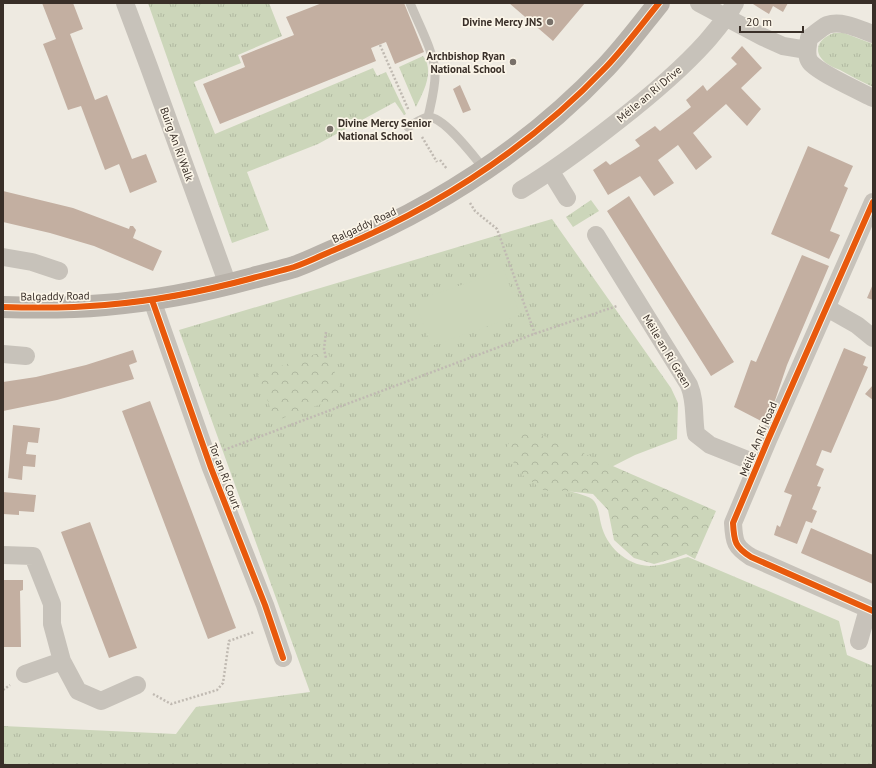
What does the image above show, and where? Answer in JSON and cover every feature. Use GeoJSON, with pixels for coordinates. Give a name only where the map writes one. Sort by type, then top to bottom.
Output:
{"type":"FeatureCollection","features":[{"type":"Feature","properties":{"kind":"street","name":"Buirg An Rí Walk"},"geometry":{"type":"LineString","coordinates":[[125,3],[228,285]]}},
{"type":"Feature","properties":{"kind":"street","name":"Balgaddy Road"},"geometry":{"type":"LineString","coordinates":[[3,307],[70,307],[105,305],[190,294],[294,267],[375,232],[445,195],[485,170],[530,136],[575,97],[607,66],[659,3]]}},
{"type":"Feature","properties":{"kind":"street"},"geometry":{"type":"LineString","coordinates":[[699,3],[731,11],[763,37],[783,46],[807,50]]}},
{"type":"Feature","properties":{"kind":"street","name":"Méile an Rí Drive"},"geometry":{"type":"LineString","coordinates":[[520,190],[551,172],[571,158],[667,82],[695,54],[731,11]]}},
{"type":"Feature","properties":{"kind":"street"},"geometry":{"type":"LineString","coordinates":[[873,34],[848,25],[827,25],[809,38],[807,50],[810,62],[820,70],[873,98]]}},
{"type":"Feature","properties":{"kind":"street"},"geometry":{"type":"LineString","coordinates":[[551,172],[567,198]]}},
{"type":"Feature","properties":{"kind":"street","name":"Méile An Rí Road"},"geometry":{"type":"LineString","coordinates":[[859,641],[870,610],[751,557],[740,550],[734,538],[733,523],[873,202]]}},
{"type":"Feature","properties":{"kind":"street","name":"Méile an Rí Green"},"geometry":{"type":"LineString","coordinates":[[596,235],[688,385],[693,395],[696,434],[710,445],[758,464]]}},
{"type":"Feature","properties":{"kind":"street"},"geometry":{"type":"LineString","coordinates":[[3,257],[32,262],[59,271]]}},
{"type":"Feature","properties":{"kind":"street","name":"Tor an Rí Court"},"geometry":{"type":"LineString","coordinates":[[152,300],[211,468],[283,658]]}},
{"type":"Feature","properties":{"kind":"street"},"geometry":{"type":"LineString","coordinates":[[827,308],[857,326],[873,338]]}},
{"type":"Feature","properties":{"kind":"street"},"geometry":{"type":"LineString","coordinates":[[3,354],[26,356]]}},
{"type":"Feature","properties":{"kind":"street"},"geometry":{"type":"LineString","coordinates":[[3,555],[33,556],[52,604],[52,624],[62,661],[78,691],[101,701],[137,685]]}},
{"type":"Feature","properties":{"kind":"street"},"geometry":{"type":"LineString","coordinates":[[26,674],[62,661]]}},
{"type":"Feature","properties":{"kind":"lane"},"geometry":{"type":"LineString","coordinates":[[410,3],[432,57],[435,71],[435,80],[428,117]]}},
{"type":"Feature","properties":{"kind":"lane"},"geometry":{"type":"LineString","coordinates":[[412,125],[428,117],[434,118],[460,139],[485,170]]}},
{"type":"Feature","properties":{"kind":"path"},"geometry":{"type":"LineString","coordinates":[[380,45],[412,125],[436,162]]}},
{"type":"Feature","properties":{"kind":"path"},"geometry":{"type":"LineString","coordinates":[[475,211],[497,229],[535,334]]}},
{"type":"Feature","properties":{"kind":"path"},"geometry":{"type":"LineString","coordinates":[[224,450],[535,334],[620,305],[621,306]]}},
{"type":"Feature","properties":{"kind":"path"},"geometry":{"type":"LineString","coordinates":[[326,332],[324,350],[326,358]]}},
{"type":"Feature","properties":{"kind":"path"},"geometry":{"type":"LineString","coordinates":[[137,685],[171,704],[211,693],[217,690],[223,683],[229,641],[272,626]]}},
{"type":"Feature","properties":{"kind":"green space"},"geometry":{"type":"Polygon","coordinates":[[[148,3],[269,3],[282,36],[238,55],[241,63],[194,82],[215,134],[373,68],[377,76],[386,72],[406,114],[404,115],[395,102],[318,144],[247,172],[269,230],[232,243],[148,3]]]}},
{"type":"Feature","properties":{"kind":"green space"},"geometry":{"type":"Polygon","coordinates":[[[834,33],[844,33],[873,44],[873,87],[829,65],[821,58],[818,50],[819,45],[824,38],[834,33]]]}},
{"type":"Feature","properties":{"kind":"green space"},"geometry":{"type":"Polygon","coordinates":[[[423,56],[428,68],[428,75],[427,82],[416,107],[399,67],[423,56]]]}},
{"type":"Feature","properties":{"kind":"green space"},"geometry":{"type":"Polygon","coordinates":[[[591,200],[599,211],[573,227],[566,217],[591,200]]]}},
{"type":"Feature","properties":{"kind":"green space"},"geometry":{"type":"Polygon","coordinates":[[[552,219],[671,388],[678,403],[677,439],[635,455],[566,490],[586,496],[594,501],[607,540],[618,553],[632,562],[641,565],[654,566],[688,557],[839,621],[847,655],[873,666],[873,765],[3,765],[3,726],[176,734],[196,707],[310,692],[179,330],[552,219]]]}},
{"type":"Feature","properties":{"kind":"green space"},"geometry":{"type":"Polygon","coordinates":[[[504,270],[520,315],[431,346],[415,301],[504,270]]]}},
{"type":"Feature","properties":{"kind":"green space"},"geometry":{"type":"Polygon","coordinates":[[[327,350],[343,396],[275,421],[258,374],[327,350]]]}},
{"type":"Feature","properties":{"kind":"green space"},"geometry":{"type":"Polygon","coordinates":[[[521,426],[716,511],[695,559],[686,554],[654,564],[634,558],[614,540],[608,510],[593,494],[556,490],[545,491],[517,471],[507,446],[521,426]]]}},
{"type":"Feature","properties":{"kind":"building"},"geometry":{"type":"Polygon","coordinates":[[[42,3],[73,3],[83,29],[70,34],[95,100],[107,95],[132,159],[146,154],[157,182],[130,193],[119,164],[105,170],[81,106],[68,110],[43,44],[56,39],[42,3]]]}},
{"type":"Feature","properties":{"kind":"building"},"geometry":{"type":"Polygon","coordinates":[[[322,3],[404,3],[424,52],[395,64],[386,42],[371,48],[376,61],[220,124],[203,84],[245,67],[241,56],[294,35],[286,17],[322,3]]]}},
{"type":"Feature","properties":{"kind":"building","name":"Divine Mercy JNS"},"geometry":{"type":"Polygon","coordinates":[[[509,3],[585,3],[553,41],[509,3]]]}},
{"type":"Feature","properties":{"kind":"building"},"geometry":{"type":"Polygon","coordinates":[[[788,3],[783,12],[773,6],[769,14],[753,4],[788,3]]]}},
{"type":"Feature","properties":{"kind":"building"},"geometry":{"type":"Polygon","coordinates":[[[742,46],[762,68],[741,88],[761,109],[747,126],[726,104],[693,133],[712,157],[696,170],[678,145],[658,160],[674,183],[654,196],[640,176],[608,195],[593,170],[606,161],[610,165],[640,146],[635,140],[655,126],[660,131],[691,107],[686,100],[703,85],[707,91],[737,64],[731,58],[742,46]]]}},
{"type":"Feature","properties":{"kind":"building"},"geometry":{"type":"Polygon","coordinates":[[[460,85],[471,110],[463,113],[453,89],[460,85]]]}},
{"type":"Feature","properties":{"kind":"building"},"geometry":{"type":"Polygon","coordinates":[[[808,146],[853,166],[844,186],[848,188],[830,231],[840,235],[829,259],[771,234],[808,146]]]}},
{"type":"Feature","properties":{"kind":"building"},"geometry":{"type":"Polygon","coordinates":[[[3,191],[73,208],[129,229],[130,226],[133,226],[136,230],[133,238],[162,251],[153,271],[94,246],[50,233],[3,222],[3,191]]]}},
{"type":"Feature","properties":{"kind":"building"},"geometry":{"type":"Polygon","coordinates":[[[629,196],[734,362],[711,376],[607,211],[629,196]]]}},
{"type":"Feature","properties":{"kind":"building"},"geometry":{"type":"Polygon","coordinates":[[[802,255],[829,266],[787,365],[767,424],[734,407],[751,360],[756,362],[802,255]]]}},
{"type":"Feature","properties":{"kind":"building"},"geometry":{"type":"Polygon","coordinates":[[[873,284],[873,300],[867,298],[873,284]]]}},
{"type":"Feature","properties":{"kind":"building"},"geometry":{"type":"Polygon","coordinates":[[[844,348],[866,357],[863,365],[868,367],[831,453],[822,450],[816,465],[824,469],[817,486],[821,487],[812,509],[817,511],[812,523],[806,521],[797,544],[774,535],[777,525],[780,527],[792,495],[784,492],[844,348]]]}},
{"type":"Feature","properties":{"kind":"building"},"geometry":{"type":"Polygon","coordinates":[[[133,350],[137,362],[129,365],[134,379],[57,400],[3,411],[3,382],[36,377],[86,365],[133,350]]]}},
{"type":"Feature","properties":{"kind":"building"},"geometry":{"type":"Polygon","coordinates":[[[873,385],[873,400],[865,394],[873,385]]]}},
{"type":"Feature","properties":{"kind":"building"},"geometry":{"type":"Polygon","coordinates":[[[150,401],[236,628],[208,639],[122,411],[150,401]]]}},
{"type":"Feature","properties":{"kind":"building"},"geometry":{"type":"Polygon","coordinates":[[[13,425],[40,428],[38,443],[28,442],[26,454],[36,455],[35,467],[23,466],[22,480],[8,478],[13,425]]]}},
{"type":"Feature","properties":{"kind":"building"},"geometry":{"type":"Polygon","coordinates":[[[3,492],[36,495],[34,512],[19,511],[19,515],[3,514],[3,492]]]}},
{"type":"Feature","properties":{"kind":"building"},"geometry":{"type":"Polygon","coordinates":[[[90,522],[137,648],[109,658],[61,532],[90,522]]]}},
{"type":"Feature","properties":{"kind":"building"},"geometry":{"type":"Polygon","coordinates":[[[811,528],[873,555],[873,584],[801,553],[811,528]]]}},
{"type":"Feature","properties":{"kind":"building"},"geometry":{"type":"Polygon","coordinates":[[[3,580],[23,580],[23,590],[20,591],[21,647],[3,647],[3,580]]]}},
{"type":"Feature","properties":{"kind":"cycle path"},"geometry":{"type":"LineString","coordinates":[[3,307],[54,308],[105,305],[142,301],[198,291],[235,283],[294,267],[376,231],[448,193],[515,148],[547,123],[606,67],[659,3]]}},
{"type":"Feature","properties":{"kind":"cycle path"},"geometry":{"type":"LineString","coordinates":[[873,202],[733,523],[736,543],[751,557],[873,611]]}},
{"type":"Feature","properties":{"kind":"cycle path"},"geometry":{"type":"LineString","coordinates":[[152,300],[211,468],[265,605],[283,658]]}},
{"type":"Feature","properties":{"kind":"place","name":"Divine Mercy JNS"},"geometry":{"type":"Point","coordinates":[550,22]}},
{"type":"Feature","properties":{"kind":"place","name":"Archbishop Ryan National School"},"geometry":{"type":"Point","coordinates":[513,62]}},
{"type":"Feature","properties":{"kind":"place","name":"Divine Mercy Senior National School"},"geometry":{"type":"Point","coordinates":[330,129]}}]}
